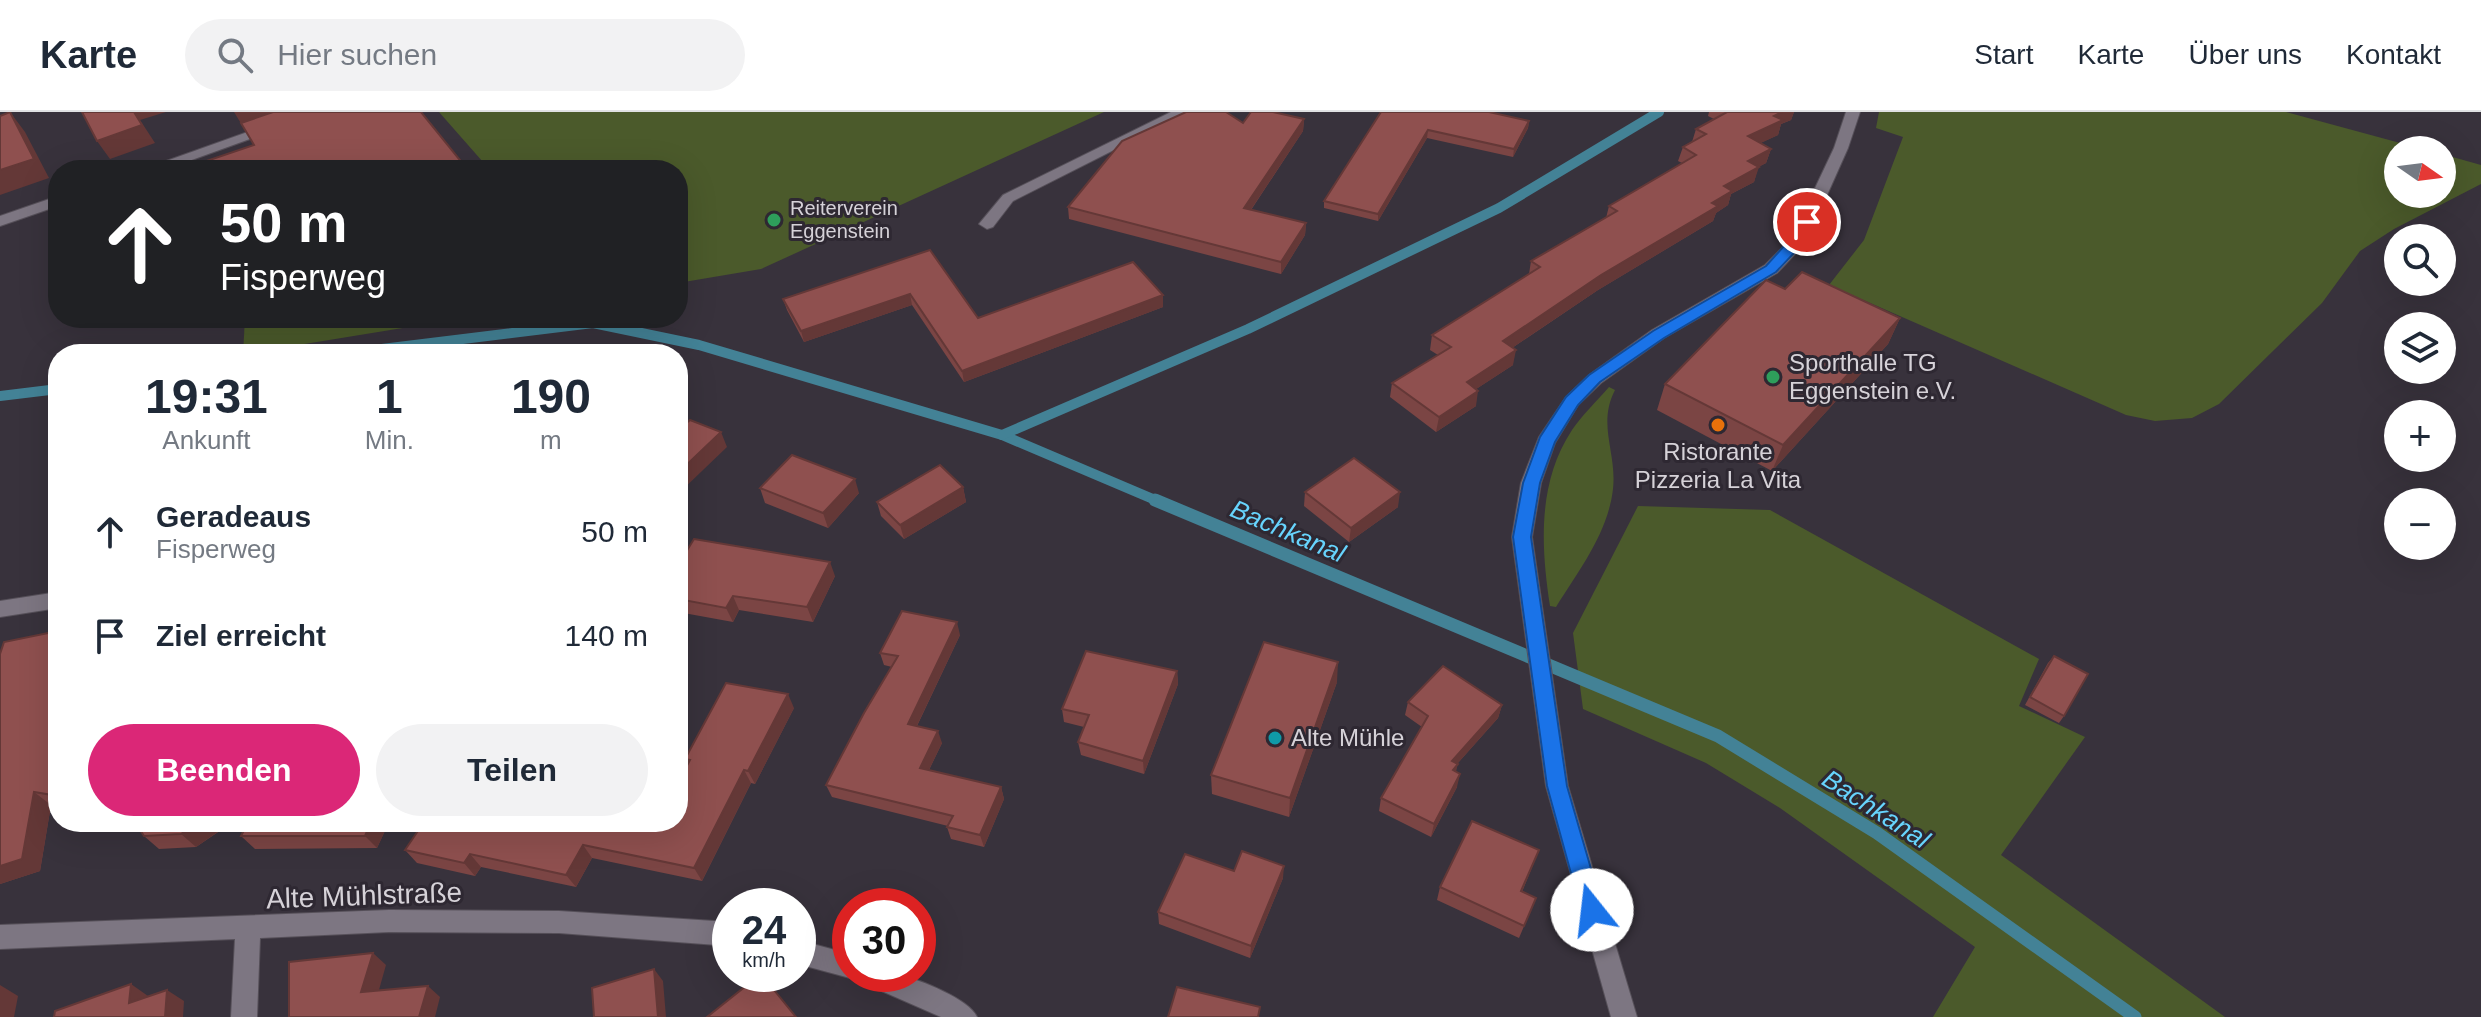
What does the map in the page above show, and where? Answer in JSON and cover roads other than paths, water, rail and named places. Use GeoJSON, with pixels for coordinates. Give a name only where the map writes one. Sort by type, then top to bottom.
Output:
{"type":"FeatureCollection","features":[{"type":"Feature","properties":{"kind":"street"},"geometry":{"type":"LineString","coordinates":[[178,160],[318,112]]}},
{"type":"Feature","properties":{"kind":"street"},"geometry":{"type":"LineString","coordinates":[[987,224],[1008,198],[1182,112]]}},
{"type":"Feature","properties":{"kind":"street"},"geometry":{"type":"LineString","coordinates":[[1624,1017],[1557,786],[1522,537],[1531,483],[1546,442],[1572,401],[1595,379],[1658,334],[1771,269],[1790,249],[1813,210],[1841,148],[1853,112]]}},
{"type":"Feature","properties":{"kind":"street"},"geometry":{"type":"LineString","coordinates":[[0,221],[48,204]]}},
{"type":"Feature","properties":{"kind":"street"},"geometry":{"type":"LineString","coordinates":[[0,609],[48,602]]}},
{"type":"Feature","properties":{"kind":"street","name":"Alte Mühlstraße"},"geometry":{"type":"LineString","coordinates":[[0,937],[389,921],[528,922],[712,933]]}},
{"type":"Feature","properties":{"kind":"street"},"geometry":{"type":"LineString","coordinates":[[244,1017],[248,929]]}},
{"type":"Feature","properties":{"kind":"street"},"geometry":{"type":"LineString","coordinates":[[912,992],[964,1017]]}},
{"type":"Feature","properties":{"kind":"waterway"},"geometry":{"type":"LineString","coordinates":[[1002,435],[1248,329],[1499,208],[1659,112]]}},
{"type":"Feature","properties":{"kind":"waterway","name":"Bachkanal"},"geometry":{"type":"LineString","coordinates":[[422,344],[552,328]]}},
{"type":"Feature","properties":{"kind":"waterway","name":"Bachkanal"},"geometry":{"type":"LineString","coordinates":[[617,328],[699,345],[1002,435]]}},
{"type":"Feature","properties":{"kind":"waterway","name":"Bachkanal"},"geometry":{"type":"LineString","coordinates":[[0,396],[48,390]]}},
{"type":"Feature","properties":{"kind":"waterway","name":"Bachkanal"},"geometry":{"type":"LineString","coordinates":[[1002,435],[1160,502]]}},
{"type":"Feature","properties":{"kind":"waterway","name":"Bachkanal"},"geometry":{"type":"LineString","coordinates":[[1155,500],[1718,736],[1877,833],[2135,1017]]}},
{"type":"Feature","properties":{"kind":"place","name":"Reiterverein Eggenstein"},"geometry":{"type":"Point","coordinates":[774,220]}},
{"type":"Feature","properties":{"kind":"place","name":"Sporthalle TG Eggenstein e.V."},"geometry":{"type":"Point","coordinates":[1773,377]}},
{"type":"Feature","properties":{"kind":"place","name":"Ristorante Pizzeria La Vita"},"geometry":{"type":"Point","coordinates":[1718,425]}},
{"type":"Feature","properties":{"kind":"place","name":"Alte Mühle"},"geometry":{"type":"Point","coordinates":[1275,738]}}]}
